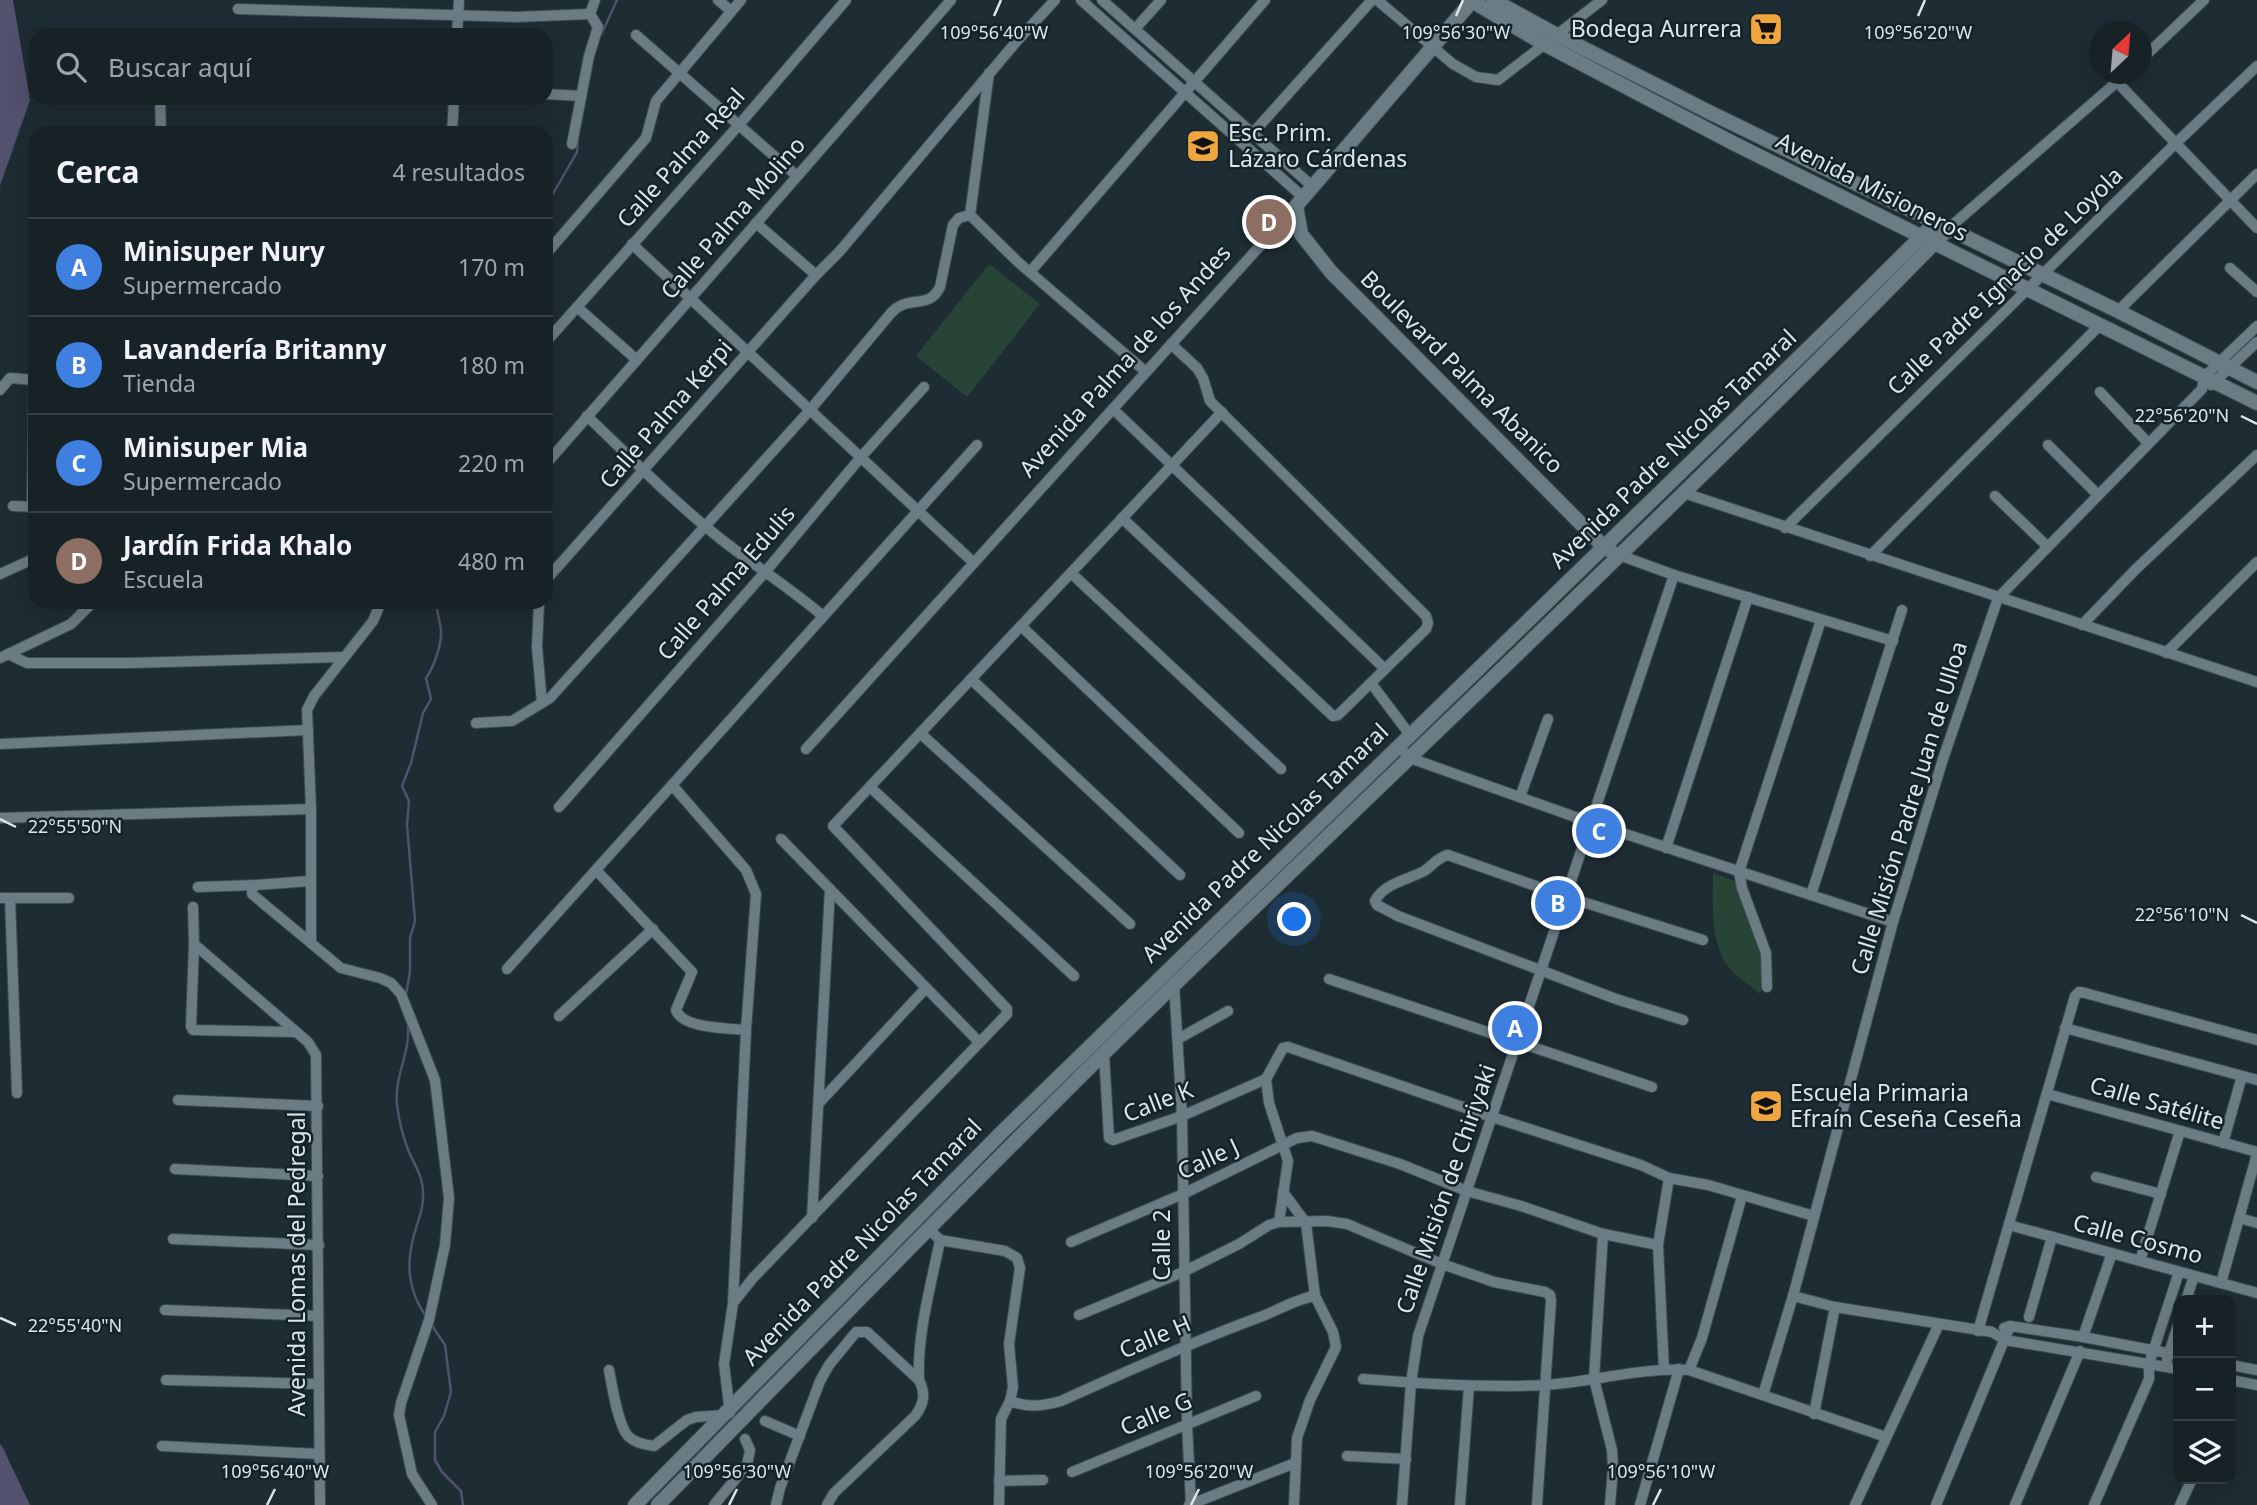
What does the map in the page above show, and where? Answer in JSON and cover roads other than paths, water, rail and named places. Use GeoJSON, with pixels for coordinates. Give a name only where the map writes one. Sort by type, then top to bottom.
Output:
{"type":"FeatureCollection","features":[{"type":"Feature","properties":{"kind":"street"},"geometry":{"type":"LineString","coordinates":[[457,28],[458,0]]}},
{"type":"Feature","properties":{"kind":"street"},"geometry":{"type":"LineString","coordinates":[[572,144],[589,56],[598,27],[590,14],[594,0]]}},
{"type":"Feature","properties":{"kind":"street"},"geometry":{"type":"LineString","coordinates":[[718,0],[731,12]]}},
{"type":"Feature","properties":{"kind":"street"},"geometry":{"type":"LineString","coordinates":[[553,246],[646,138],[653,105],[741,0]]}},
{"type":"Feature","properties":{"kind":"street","name":"Calle Palma Molino"},"geometry":{"type":"LineString","coordinates":[[553,456],[951,0]]}},
{"type":"Feature","properties":{"kind":"street","name":"Calle Palma Kerpi"},"geometry":{"type":"LineString","coordinates":[[553,572],[840,251],[989,73],[1055,0]]}},
{"type":"Feature","properties":{"kind":"street"},"geometry":{"type":"LineString","coordinates":[[1081,0],[1303,196]]}},
{"type":"Feature","properties":{"kind":"street"},"geometry":{"type":"LineString","coordinates":[[1102,0],[1252,134],[1303,196]]}},
{"type":"Feature","properties":{"kind":"street"},"geometry":{"type":"LineString","coordinates":[[1135,29],[1161,0]]}},
{"type":"Feature","properties":{"kind":"street"},"geometry":{"type":"LineString","coordinates":[[1030,272],[1265,0]]}},
{"type":"Feature","properties":{"kind":"street"},"geometry":{"type":"LineString","coordinates":[[1252,134],[1375,0],[1453,64],[1476,77],[1498,80],[1602,0]]}},
{"type":"Feature","properties":{"kind":"street","name":"Avenida Palma de los Andes"},"geometry":{"type":"LineString","coordinates":[[806,749],[1303,196],[1472,0]]}},
{"type":"Feature","properties":{"kind":"street","name":"Avenida Misioneros"},"geometry":{"type":"LineString","coordinates":[[1472,0],[1942,225],[2257,383]]}},
{"type":"Feature","properties":{"kind":"street","name":"Avenida Misioneros"},"geometry":{"type":"LineString","coordinates":[[1493,0],[1550,39],[1700,126],[2100,325],[2207,383],[2257,403]]}},
{"type":"Feature","properties":{"kind":"street"},"geometry":{"type":"LineString","coordinates":[[2152,49],[2204,0]]}},
{"type":"Feature","properties":{"kind":"street","name":"Calle Palma Real"},"geometry":{"type":"LineString","coordinates":[[553,334],[738,126],[842,1]]}},
{"type":"Feature","properties":{"kind":"street"},"geometry":{"type":"LineString","coordinates":[[238,9],[516,17],[590,14]]}},
{"type":"Feature","properties":{"kind":"street"},"geometry":{"type":"LineString","coordinates":[[636,35],[797,176]]}},
{"type":"Feature","properties":{"kind":"street","name":"Calle Padre Ignacio de Loyola"},"geometry":{"type":"LineString","coordinates":[[1785,528],[2257,66]]}},
{"type":"Feature","properties":{"kind":"street"},"geometry":{"type":"LineString","coordinates":[[970,215],[989,73]]}},
{"type":"Feature","properties":{"kind":"street"},"geometry":{"type":"LineString","coordinates":[[1942,225],[2115,84]]}},
{"type":"Feature","properties":{"kind":"street"},"geometry":{"type":"LineString","coordinates":[[2119,84],[2257,228]]}},
{"type":"Feature","properties":{"kind":"street"},"geometry":{"type":"LineString","coordinates":[[553,94],[581,96]]}},
{"type":"Feature","properties":{"kind":"street"},"geometry":{"type":"LineString","coordinates":[[160,105],[161,126]]}},
{"type":"Feature","properties":{"kind":"street"},"geometry":{"type":"LineString","coordinates":[[452,126],[454,105]]}},
{"type":"Feature","properties":{"kind":"street"},"geometry":{"type":"LineString","coordinates":[[2118,311],[2257,174]]}},
{"type":"Feature","properties":{"kind":"street","name":"Boulevard Palma Abanico"},"geometry":{"type":"LineString","coordinates":[[1303,196],[1301,234],[1331,272],[1604,547],[1619,555]]}},
{"type":"Feature","properties":{"kind":"street"},"geometry":{"type":"LineString","coordinates":[[970,215],[1030,272],[1146,372]]}},
{"type":"Feature","properties":{"kind":"street"},"geometry":{"type":"LineString","coordinates":[[476,723],[512,720],[550,698],[810,410],[897,306],[908,301],[929,300],[936,295],[953,225],[959,218],[970,215]]}},
{"type":"Feature","properties":{"kind":"street"},"geometry":{"type":"LineString","coordinates":[[756,223],[816,275]]}},
{"type":"Feature","properties":{"kind":"street","name":"Avenida Padre Nicolas Tamaral"},"geometry":{"type":"LineString","coordinates":[[635,1505],[1001,1133],[1172,964],[1942,225]]}},
{"type":"Feature","properties":{"kind":"street","name":"Avenida Padre Nicolas Tamaral"},"geometry":{"type":"LineString","coordinates":[[658,1505],[1104,1054],[1836,343],[1927,240]]}},
{"type":"Feature","properties":{"kind":"street"},"geometry":{"type":"LineString","coordinates":[[632,244],[974,563]]}},
{"type":"Feature","properties":{"kind":"street"},"geometry":{"type":"LineString","coordinates":[[2230,268],[2257,292]]}},
{"type":"Feature","properties":{"kind":"street"},"geometry":{"type":"LineString","coordinates":[[577,307],[637,360]]}},
{"type":"Feature","properties":{"kind":"street"},"geometry":{"type":"LineString","coordinates":[[1870,556],[2100,325]]}},
{"type":"Feature","properties":{"kind":"street","name":"Calle Misión Padre Juan de Ulloa"},"geometry":{"type":"LineString","coordinates":[[1763,1395],[1793,1296],[1893,922],[1943,759],[1998,598],[2224,366],[2257,326]]}},
{"type":"Feature","properties":{"kind":"street","name":"Calle Misión Padre Juan de Ulloa"},"geometry":{"type":"LineString","coordinates":[[2224,366],[2257,342]]}},
{"type":"Feature","properties":{"kind":"street"},"geometry":{"type":"LineString","coordinates":[[1122,518],[1333,716],[1338,715],[1426,629],[1426,616],[1210,401],[1197,368],[1171,344]]}},
{"type":"Feature","properties":{"kind":"street"},"geometry":{"type":"LineString","coordinates":[[0,390],[10,379],[28,380]]}},
{"type":"Feature","properties":{"kind":"street","name":"Calle Palma Edulis"},"geometry":{"type":"LineString","coordinates":[[559,807],[766,571],[860,457],[924,387]]}},
{"type":"Feature","properties":{"kind":"street"},"geometry":{"type":"LineString","coordinates":[[2100,392],[2148,443]]}},
{"type":"Feature","properties":{"kind":"street"},"geometry":{"type":"LineString","coordinates":[[1113,409],[1385,669]]}},
{"type":"Feature","properties":{"kind":"street"},"geometry":{"type":"LineString","coordinates":[[733,1303],[1007,1014],[1007,1009],[833,826],[1222,412]]}},
{"type":"Feature","properties":{"kind":"street"},"geometry":{"type":"LineString","coordinates":[[587,416],[705,525],[823,616]]}},
{"type":"Feature","properties":{"kind":"street"},"geometry":{"type":"LineString","coordinates":[[506,969],[977,445]]}},
{"type":"Feature","properties":{"kind":"street"},"geometry":{"type":"LineString","coordinates":[[2048,445],[2098,495]]}},
{"type":"Feature","properties":{"kind":"street"},"geometry":{"type":"LineString","coordinates":[[2082,625],[2136,569],[2257,455]]}},
{"type":"Feature","properties":{"kind":"street"},"geometry":{"type":"LineString","coordinates":[[1684,493],[2166,653],[2254,678]]}},
{"type":"Feature","properties":{"kind":"street"},"geometry":{"type":"LineString","coordinates":[[1995,496],[2047,546]]}},
{"type":"Feature","properties":{"kind":"street"},"geometry":{"type":"LineString","coordinates":[[13,506],[28,507]]}},
{"type":"Feature","properties":{"kind":"street"},"geometry":{"type":"LineString","coordinates":[[1619,555],[1674,575],[1893,641]]}},
{"type":"Feature","properties":{"kind":"street"},"geometry":{"type":"LineString","coordinates":[[0,574],[28,561]]}},
{"type":"Feature","properties":{"kind":"street"},"geometry":{"type":"LineString","coordinates":[[2166,653],[2257,562]]}},
{"type":"Feature","properties":{"kind":"street"},"geometry":{"type":"LineString","coordinates":[[1071,573],[1281,769]]}},
{"type":"Feature","properties":{"kind":"street","name":"Calle Misión de Chiriyaki"},"geometry":{"type":"LineString","coordinates":[[1402,1505],[1411,1383],[1418,1336],[1674,575]]}},
{"type":"Feature","properties":{"kind":"street"},"geometry":{"type":"LineString","coordinates":[[1666,848],[1748,597]]}},
{"type":"Feature","properties":{"kind":"street"},"geometry":{"type":"LineString","coordinates":[[4,656],[71,624],[86,609]]}},
{"type":"Feature","properties":{"kind":"street"},"geometry":{"type":"LineString","coordinates":[[311,943],[311,809],[307,730],[310,702],[373,621],[378,609]]}},
{"type":"Feature","properties":{"kind":"street"},"geometry":{"type":"LineString","coordinates":[[539,609],[537,647],[542,703]]}},
{"type":"Feature","properties":{"kind":"street"},"geometry":{"type":"LineString","coordinates":[[1811,895],[1902,610]]}},
{"type":"Feature","properties":{"kind":"street"},"geometry":{"type":"LineString","coordinates":[[1767,987],[1766,953],[1742,888],[1739,872],[1821,620]]}},
{"type":"Feature","properties":{"kind":"street"},"geometry":{"type":"LineString","coordinates":[[1021,626],[1239,833]]}},
{"type":"Feature","properties":{"kind":"street"},"geometry":{"type":"LineString","coordinates":[[4,656],[27,663],[343,657]]}},
{"type":"Feature","properties":{"kind":"street"},"geometry":{"type":"LineString","coordinates":[[971,679],[1180,875]]}},
{"type":"Feature","properties":{"kind":"street"},"geometry":{"type":"LineString","coordinates":[[1371,683],[1410,735]]}},
{"type":"Feature","properties":{"kind":"street"},"geometry":{"type":"LineString","coordinates":[[1520,797],[1548,719]]}},
{"type":"Feature","properties":{"kind":"street"},"geometry":{"type":"LineString","coordinates":[[0,744],[307,730]]}},
{"type":"Feature","properties":{"kind":"street"},"geometry":{"type":"LineString","coordinates":[[920,733],[1129,924]]}},
{"type":"Feature","properties":{"kind":"street"},"geometry":{"type":"LineString","coordinates":[[1399,747],[1410,758],[1592,823],[1893,922]]}},
{"type":"Feature","properties":{"kind":"street"},"geometry":{"type":"LineString","coordinates":[[672,785],[746,870],[757,894],[746,1030],[733,1303],[724,1364],[726,1413]]}},
{"type":"Feature","properties":{"kind":"street"},"geometry":{"type":"LineString","coordinates":[[870,787],[1074,976]]}},
{"type":"Feature","properties":{"kind":"street"},"geometry":{"type":"LineString","coordinates":[[0,818],[311,809]]}},
{"type":"Feature","properties":{"kind":"street"},"geometry":{"type":"LineString","coordinates":[[781,839],[979,1042]]}},
{"type":"Feature","properties":{"kind":"street"},"geometry":{"type":"LineString","coordinates":[[1683,1020],[1616,999],[1398,916],[1377,905],[1375,901],[1378,895],[1400,880],[1420,873],[1442,856],[1448,855],[1567,897],[1703,940]]}},
{"type":"Feature","properties":{"kind":"street"},"geometry":{"type":"LineString","coordinates":[[596,870],[692,972],[676,1010],[679,1017],[696,1024],[746,1030]]}},
{"type":"Feature","properties":{"kind":"street"},"geometry":{"type":"LineString","coordinates":[[198,887],[310,881]]}},
{"type":"Feature","properties":{"kind":"street"},"geometry":{"type":"LineString","coordinates":[[256,885],[252,894],[324,957],[341,968],[391,983],[401,994],[435,1080],[449,1198],[446,1245],[428,1323],[401,1403],[400,1415],[412,1474],[432,1505]]}},
{"type":"Feature","properties":{"kind":"street"},"geometry":{"type":"LineString","coordinates":[[811,1218],[830,889]]}},
{"type":"Feature","properties":{"kind":"street"},"geometry":{"type":"LineString","coordinates":[[17,1093],[5,898],[69,898]]}},
{"type":"Feature","properties":{"kind":"street"},"geometry":{"type":"LineString","coordinates":[[193,906],[193,1030],[294,1032]]}},
{"type":"Feature","properties":{"kind":"street"},"geometry":{"type":"LineString","coordinates":[[559,1017],[653,929]]}},
{"type":"Feature","properties":{"kind":"street","name":"Avenida Lomas del Pedregal"},"geometry":{"type":"LineString","coordinates":[[194,944],[308,1042],[316,1055],[320,1505]]}},
{"type":"Feature","properties":{"kind":"street","name":"Calle 2"},"geometry":{"type":"LineString","coordinates":[[1172,964],[1182,1116],[1186,1424],[1190,1505]]}},
{"type":"Feature","properties":{"kind":"street"},"geometry":{"type":"LineString","coordinates":[[1329,979],[1652,1087]]}},
{"type":"Feature","properties":{"kind":"street"},"geometry":{"type":"LineString","coordinates":[[818,1103],[926,988]]}},
{"type":"Feature","properties":{"kind":"street"},"geometry":{"type":"LineString","coordinates":[[1978,1331],[2073,1000],[2079,992],[2257,1040]]}},
{"type":"Feature","properties":{"kind":"street"},"geometry":{"type":"LineString","coordinates":[[1178,1039],[1228,1011]]}},
{"type":"Feature","properties":{"kind":"street"},"geometry":{"type":"LineString","coordinates":[[2065,1028],[2257,1080]]}},
{"type":"Feature","properties":{"kind":"street"},"geometry":{"type":"LineString","coordinates":[[1279,1222],[1288,1161],[1285,1145],[1269,1103],[1266,1079],[1283,1048],[1288,1047],[1641,1165],[1670,1178],[1707,1185],[1814,1216]]}},
{"type":"Feature","properties":{"kind":"street","name":"Calle K"},"geometry":{"type":"LineString","coordinates":[[1104,1054],[1110,1138],[1113,1140],[1182,1116],[1266,1079]]}},
{"type":"Feature","properties":{"kind":"street"},"geometry":{"type":"LineString","coordinates":[[2223,1143],[2242,1076]]}},
{"type":"Feature","properties":{"kind":"street","name":"Calle Satélite"},"geometry":{"type":"LineString","coordinates":[[2047,1094],[2257,1153]]}},
{"type":"Feature","properties":{"kind":"street"},"geometry":{"type":"LineString","coordinates":[[178,1100],[318,1105]]}},
{"type":"Feature","properties":{"kind":"street"},"geometry":{"type":"LineString","coordinates":[[2140,1261],[2180,1131]]}},
{"type":"Feature","properties":{"kind":"street","name":"Calle J"},"geometry":{"type":"LineString","coordinates":[[1071,1241],[1183,1194],[1297,1138],[1312,1136],[1401,1164],[1467,1191],[1602,1234],[1658,1245]]}},
{"type":"Feature","properties":{"kind":"street"},"geometry":{"type":"LineString","coordinates":[[2221,1283],[2257,1153]]}},
{"type":"Feature","properties":{"kind":"street"},"geometry":{"type":"LineString","coordinates":[[175,1169],[318,1176]]}},
{"type":"Feature","properties":{"kind":"street"},"geometry":{"type":"LineString","coordinates":[[2096,1177],[2161,1194]]}},
{"type":"Feature","properties":{"kind":"street"},"geometry":{"type":"LineString","coordinates":[[1664,1370],[1658,1245],[1670,1178]]}},
{"type":"Feature","properties":{"kind":"street"},"geometry":{"type":"LineString","coordinates":[[1283,1192],[1306,1223],[1315,1296],[1332,1332],[1336,1348],[1310,1400],[1297,1438],[1294,1505]]}},
{"type":"Feature","properties":{"kind":"street"},"geometry":{"type":"LineString","coordinates":[[1640,1505],[1684,1370],[1702,1338],[1741,1196]]}},
{"type":"Feature","properties":{"kind":"street"},"geometry":{"type":"LineString","coordinates":[[2239,1218],[2257,1223]]}},
{"type":"Feature","properties":{"kind":"street"},"geometry":{"type":"LineString","coordinates":[[1079,1315],[1183,1272],[1279,1222],[1306,1223],[1327,1220],[1347,1224],[1442,1264],[1494,1282],[1545,1292],[1550,1295],[1537,1505]]}},
{"type":"Feature","properties":{"kind":"street","name":"Calle Cosmo"},"geometry":{"type":"LineString","coordinates":[[2009,1225],[2257,1293]]}},
{"type":"Feature","properties":{"kind":"street"},"geometry":{"type":"LineString","coordinates":[[929,1229],[940,1240],[1006,1251],[1017,1258],[1020,1268],[1009,1344],[1013,1387],[1010,1401],[1001,1419],[999,1505]]}},
{"type":"Feature","properties":{"kind":"street"},"geometry":{"type":"LineString","coordinates":[[1602,1234],[1594,1379],[1612,1450],[1610,1505]]}},
{"type":"Feature","properties":{"kind":"street"},"geometry":{"type":"LineString","coordinates":[[2029,1317],[2052,1237]]}},
{"type":"Feature","properties":{"kind":"street"},"geometry":{"type":"LineString","coordinates":[[173,1239],[319,1245]]}},
{"type":"Feature","properties":{"kind":"street"},"geometry":{"type":"LineString","coordinates":[[919,1380],[918,1362],[924,1317],[940,1240]]}},
{"type":"Feature","properties":{"kind":"street"},"geometry":{"type":"LineString","coordinates":[[2083,1337],[2112,1253]]}},
{"type":"Feature","properties":{"kind":"street"},"geometry":{"type":"LineString","coordinates":[[2094,1505],[2149,1380],[2149,1364],[2179,1272]]}},
{"type":"Feature","properties":{"kind":"street"},"geometry":{"type":"LineString","coordinates":[[2188,1295],[2194,1276]]}},
{"type":"Feature","properties":{"kind":"street","name":"Calle H"},"geometry":{"type":"LineString","coordinates":[[1010,1401],[1023,1406],[1061,1401],[1185,1345],[1275,1312],[1301,1298],[1315,1296]]}},
{"type":"Feature","properties":{"kind":"street"},"geometry":{"type":"LineString","coordinates":[[1793,1296],[1835,1307],[1978,1331],[1992,1332],[2010,1326],[2173,1354]]}},
{"type":"Feature","properties":{"kind":"street"},"geometry":{"type":"LineString","coordinates":[[1814,1414],[1835,1307]]}},
{"type":"Feature","properties":{"kind":"street"},"geometry":{"type":"LineString","coordinates":[[165,1310],[318,1315]]}},
{"type":"Feature","properties":{"kind":"street"},"geometry":{"type":"LineString","coordinates":[[1855,1505],[1938,1324]]}},
{"type":"Feature","properties":{"kind":"street"},"geometry":{"type":"LineString","coordinates":[[1936,1505],[2010,1326]]}},
{"type":"Feature","properties":{"kind":"street"},"geometry":{"type":"LineString","coordinates":[[776,1505],[820,1381],[829,1365],[856,1332],[867,1332],[919,1380],[924,1389],[923,1405],[915,1416],[834,1493],[827,1505]]}},
{"type":"Feature","properties":{"kind":"street"},"geometry":{"type":"LineString","coordinates":[[1992,1332],[2005,1340],[2173,1368]]}},
{"type":"Feature","properties":{"kind":"street"},"geometry":{"type":"LineString","coordinates":[[2015,1505],[2080,1351]]}},
{"type":"Feature","properties":{"kind":"street"},"geometry":{"type":"LineString","coordinates":[[2149,1380],[2165,1367],[2173,1355]]}},
{"type":"Feature","properties":{"kind":"street"},"geometry":{"type":"LineString","coordinates":[[2236,1366],[2257,1370]]}},
{"type":"Feature","properties":{"kind":"street"},"geometry":{"type":"LineString","coordinates":[[608,1370],[615,1402],[627,1435],[640,1444],[654,1446],[687,1420],[696,1417],[726,1413],[739,1422]]}},
{"type":"Feature","properties":{"kind":"street"},"geometry":{"type":"LineString","coordinates":[[1363,1379],[1469,1386],[1544,1385],[1664,1370],[1684,1370],[1886,1437]]}},
{"type":"Feature","properties":{"kind":"street"},"geometry":{"type":"LineString","coordinates":[[166,1380],[318,1384]]}},
{"type":"Feature","properties":{"kind":"street"},"geometry":{"type":"LineString","coordinates":[[2236,1382],[2257,1385]]}},
{"type":"Feature","properties":{"kind":"street"},"geometry":{"type":"LineString","coordinates":[[1460,1505],[1469,1386]]}},
{"type":"Feature","properties":{"kind":"street","name":"Calle G"},"geometry":{"type":"LineString","coordinates":[[1072,1472],[1256,1396]]}},
{"type":"Feature","properties":{"kind":"street"},"geometry":{"type":"LineString","coordinates":[[765,1421],[800,1436]]}},
{"type":"Feature","properties":{"kind":"street"},"geometry":{"type":"LineString","coordinates":[[714,1505],[747,1465],[750,1450],[745,1439]]}},
{"type":"Feature","properties":{"kind":"street"},"geometry":{"type":"LineString","coordinates":[[162,1446],[319,1454]]}},
{"type":"Feature","properties":{"kind":"street"},"geometry":{"type":"LineString","coordinates":[[1347,1456],[1406,1459]]}},
{"type":"Feature","properties":{"kind":"street"},"geometry":{"type":"LineString","coordinates":[[1190,1505],[1213,1500],[1295,1463]]}},
{"type":"Feature","properties":{"kind":"street"},"geometry":{"type":"LineString","coordinates":[[999,1481],[1043,1480]]}},
{"type":"Feature","properties":{"kind":"street"},"geometry":{"type":"LineString","coordinates":[[2180,1505],[2190,1484]]}},
{"type":"Feature","properties":{"kind":"water"},"geometry":{"type":"Polygon","coordinates":[[[0,0],[13,0],[28,88],[28,105],[0,186],[0,0]]]}},
{"type":"Feature","properties":{"kind":"water"},"geometry":{"type":"Polygon","coordinates":[[[0,1444],[2,1446],[30,1505],[0,1505],[0,1444]]]}},
{"type":"Feature","properties":{"kind":"waterway"},"geometry":{"type":"LineString","coordinates":[[601,35],[617,0]]}},
{"type":"Feature","properties":{"kind":"waterway"},"geometry":{"type":"LineString","coordinates":[[553,194],[577,152],[578,140]]}},
{"type":"Feature","properties":{"kind":"waterway"},"geometry":{"type":"LineString","coordinates":[[406,995],[410,971],[410,938],[415,921],[407,825],[409,801],[402,786],[411,763],[423,713],[431,699],[426,678],[435,662],[440,642],[437,609]]}},
{"type":"Feature","properties":{"kind":"waterway"},"geometry":{"type":"LineString","coordinates":[[408,1026],[397,1105],[405,1141],[423,1187],[422,1205],[411,1249],[410,1278],[415,1297],[425,1315]]}},
{"type":"Feature","properties":{"kind":"waterway"},"geometry":{"type":"LineString","coordinates":[[431,1324],[445,1345],[451,1392],[444,1416],[435,1432],[435,1460],[442,1472],[461,1491],[463,1505]]}},
{"type":"Feature","properties":{"kind":"place","name":"Bodega Aurrera"},"geometry":{"type":"Point","coordinates":[1766,29]}},
{"type":"Feature","properties":{"kind":"place","name":"Esc. Prim. Lázaro Cárdenas"},"geometry":{"type":"Point","coordinates":[1203,146]}},
{"type":"Feature","properties":{"kind":"place","name":"Jardín Frida Khalo"},"geometry":{"type":"Point","coordinates":[1269,222]}},
{"type":"Feature","properties":{"kind":"place","name":"Minisuper Mia"},"geometry":{"type":"Point","coordinates":[1599,831]}},
{"type":"Feature","properties":{"kind":"place","name":"Lavandería Britanny"},"geometry":{"type":"Point","coordinates":[1558,903]}},
{"type":"Feature","properties":{"kind":"place","name":"Minisuper Nury"},"geometry":{"type":"Point","coordinates":[1515,1028]}},
{"type":"Feature","properties":{"kind":"place","name":"Escuela Primaria Efraín Ceseña Ceseña"},"geometry":{"type":"Point","coordinates":[1766,1106]}}]}
